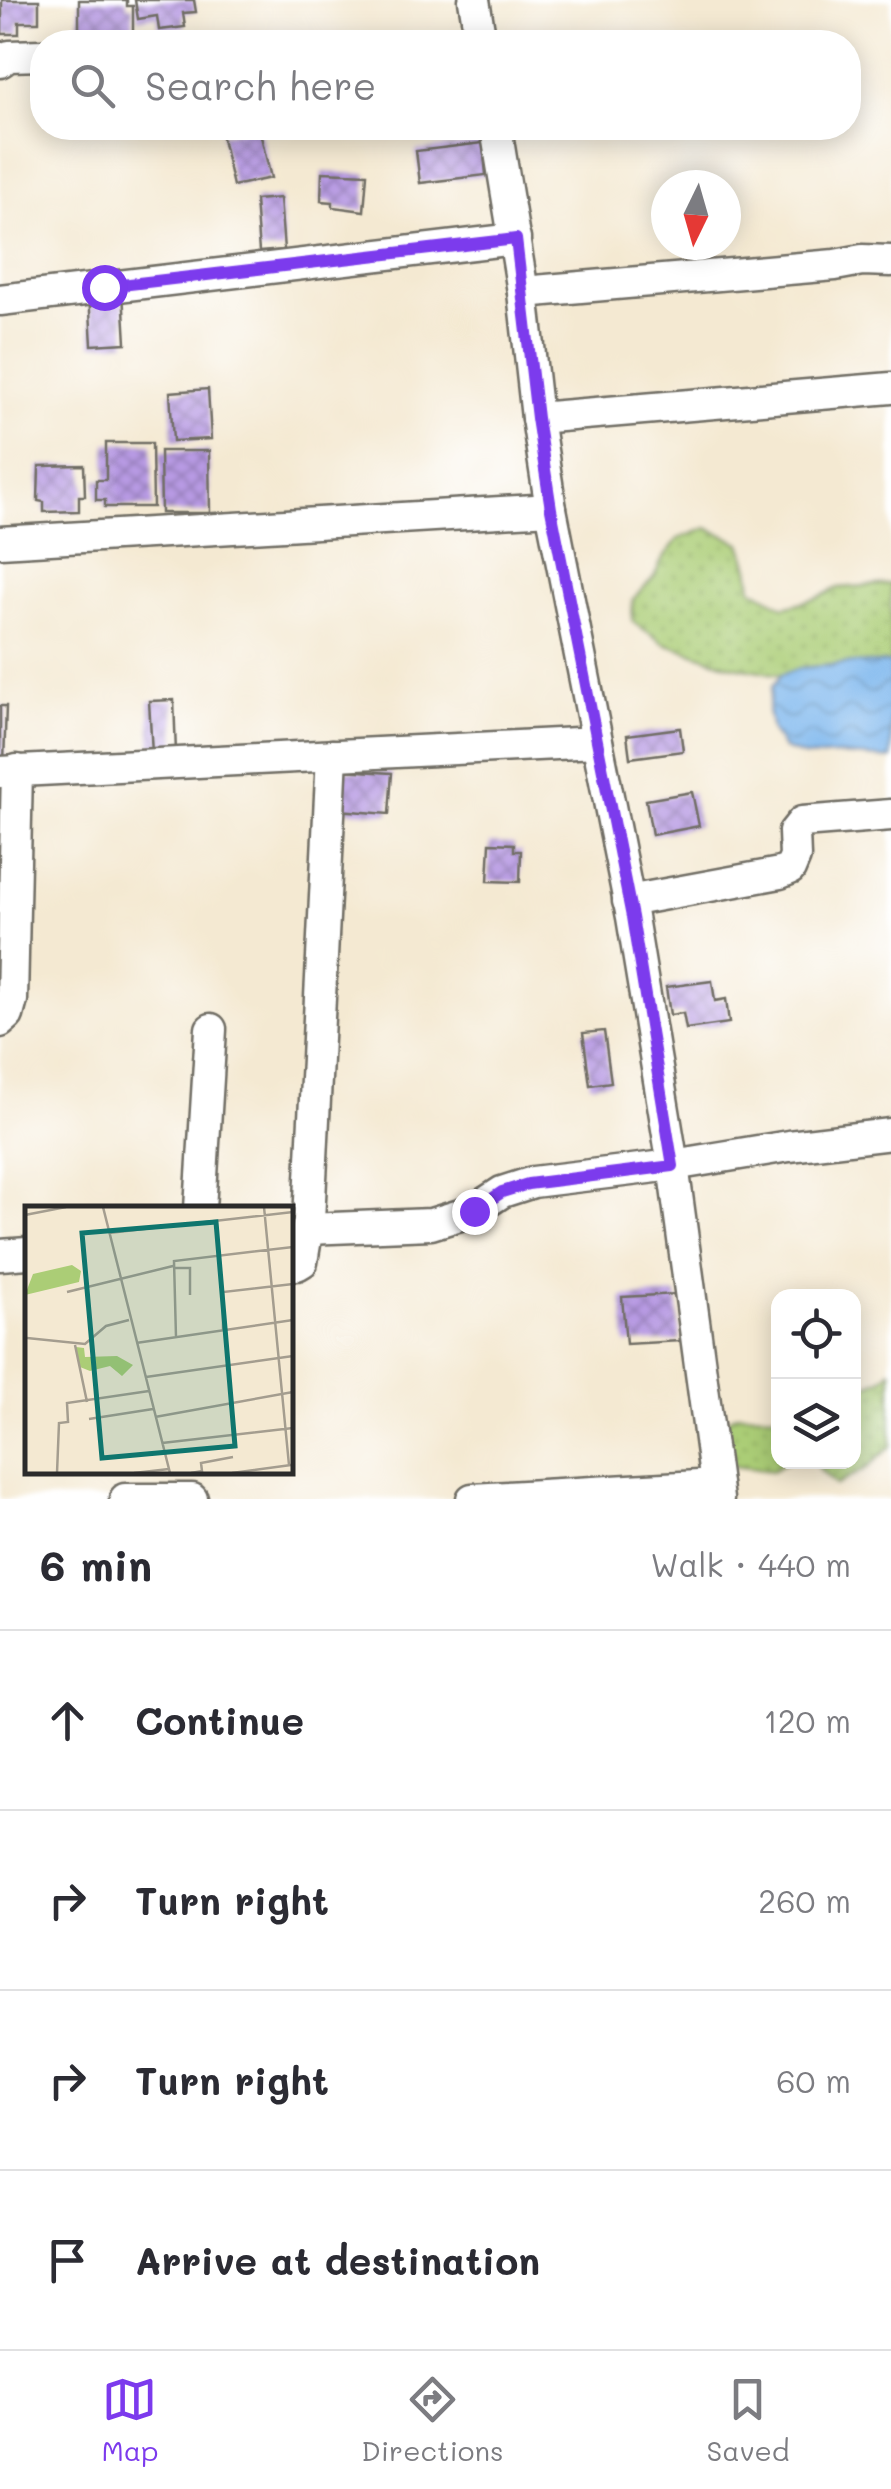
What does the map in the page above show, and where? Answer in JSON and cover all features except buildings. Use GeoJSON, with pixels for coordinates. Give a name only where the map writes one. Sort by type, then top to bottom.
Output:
{"type":"FeatureCollection","features":[{"type":"Feature","properties":{"kind":"street"},"geometry":{"type":"LineString","coordinates":[[474,0],[479,30]]}},
{"type":"Feature","properties":{"kind":"street"},"geometry":{"type":"LineString","coordinates":[[0,62],[9,56],[30,55]]}},
{"type":"Feature","properties":{"kind":"street"},"geometry":{"type":"LineString","coordinates":[[472,1499],[717,1492],[673,1166],[628,901],[551,509],[516,239],[498,140]]}},
{"type":"Feature","properties":{"kind":"street"},"geometry":{"type":"LineString","coordinates":[[0,300],[516,239]]}},
{"type":"Feature","properties":{"kind":"street"},"geometry":{"type":"LineString","coordinates":[[523,292],[891,260]]}},
{"type":"Feature","properties":{"kind":"street"},"geometry":{"type":"LineString","coordinates":[[537,418],[891,388]]}},
{"type":"Feature","properties":{"kind":"street"},"geometry":{"type":"LineString","coordinates":[[0,542],[551,509]]}},
{"type":"Feature","properties":{"kind":"street"},"geometry":{"type":"LineString","coordinates":[[0,1022],[8,1014],[12,1000],[9,771],[597,742]]}},
{"type":"Feature","properties":{"kind":"street"},"geometry":{"type":"LineString","coordinates":[[292,1264],[302,1262],[332,755]]}},
{"type":"Feature","properties":{"kind":"street"},"geometry":{"type":"LineString","coordinates":[[628,901],[790,869],[795,857],[794,832],[802,822],[891,815]]}},
{"type":"Feature","properties":{"kind":"street"},"geometry":{"type":"LineString","coordinates":[[200,1206],[211,1029]]}},
{"type":"Feature","properties":{"kind":"street"},"geometry":{"type":"LineString","coordinates":[[302,1222],[432,1224],[474,1211],[502,1192],[521,1185],[891,1134]]}},
{"type":"Feature","properties":{"kind":"street"},"geometry":{"type":"LineString","coordinates":[[0,1256],[25,1254]]}},
{"type":"Feature","properties":{"kind":"street"},"geometry":{"type":"LineString","coordinates":[[125,1499],[192,1499]]}},
{"type":"Feature","properties":{"kind":"green space"},"geometry":{"type":"Polygon","coordinates":[[[707,528],[741,543],[752,588],[784,607],[838,588],[891,584],[891,685],[852,689],[729,665],[664,643],[632,621],[633,599],[654,577],[678,539],[707,528]]]}},
{"type":"Feature","properties":{"kind":"green space"},"geometry":{"type":"Polygon","coordinates":[[[891,1370],[891,1446],[868,1467],[836,1485],[819,1469],[861,1469],[861,1389],[891,1370]]]}},
{"type":"Feature","properties":{"kind":"green space"},"geometry":{"type":"Polygon","coordinates":[[[738,1414],[771,1415],[771,1469],[775,1469],[772,1471],[734,1466],[727,1458],[724,1439],[727,1419],[738,1414]]]}},
{"type":"Feature","properties":{"kind":"water"},"geometry":{"type":"Polygon","coordinates":[[[891,663],[891,759],[806,757],[783,749],[772,731],[768,710],[772,687],[781,675],[800,668],[891,663]]]}},
{"type":"Feature","properties":{"kind":"route"},"geometry":{"type":"LineString","coordinates":[[104,287],[516,239],[551,509],[632,917],[673,1166],[528,1184],[502,1192],[474,1211]]}}]}
